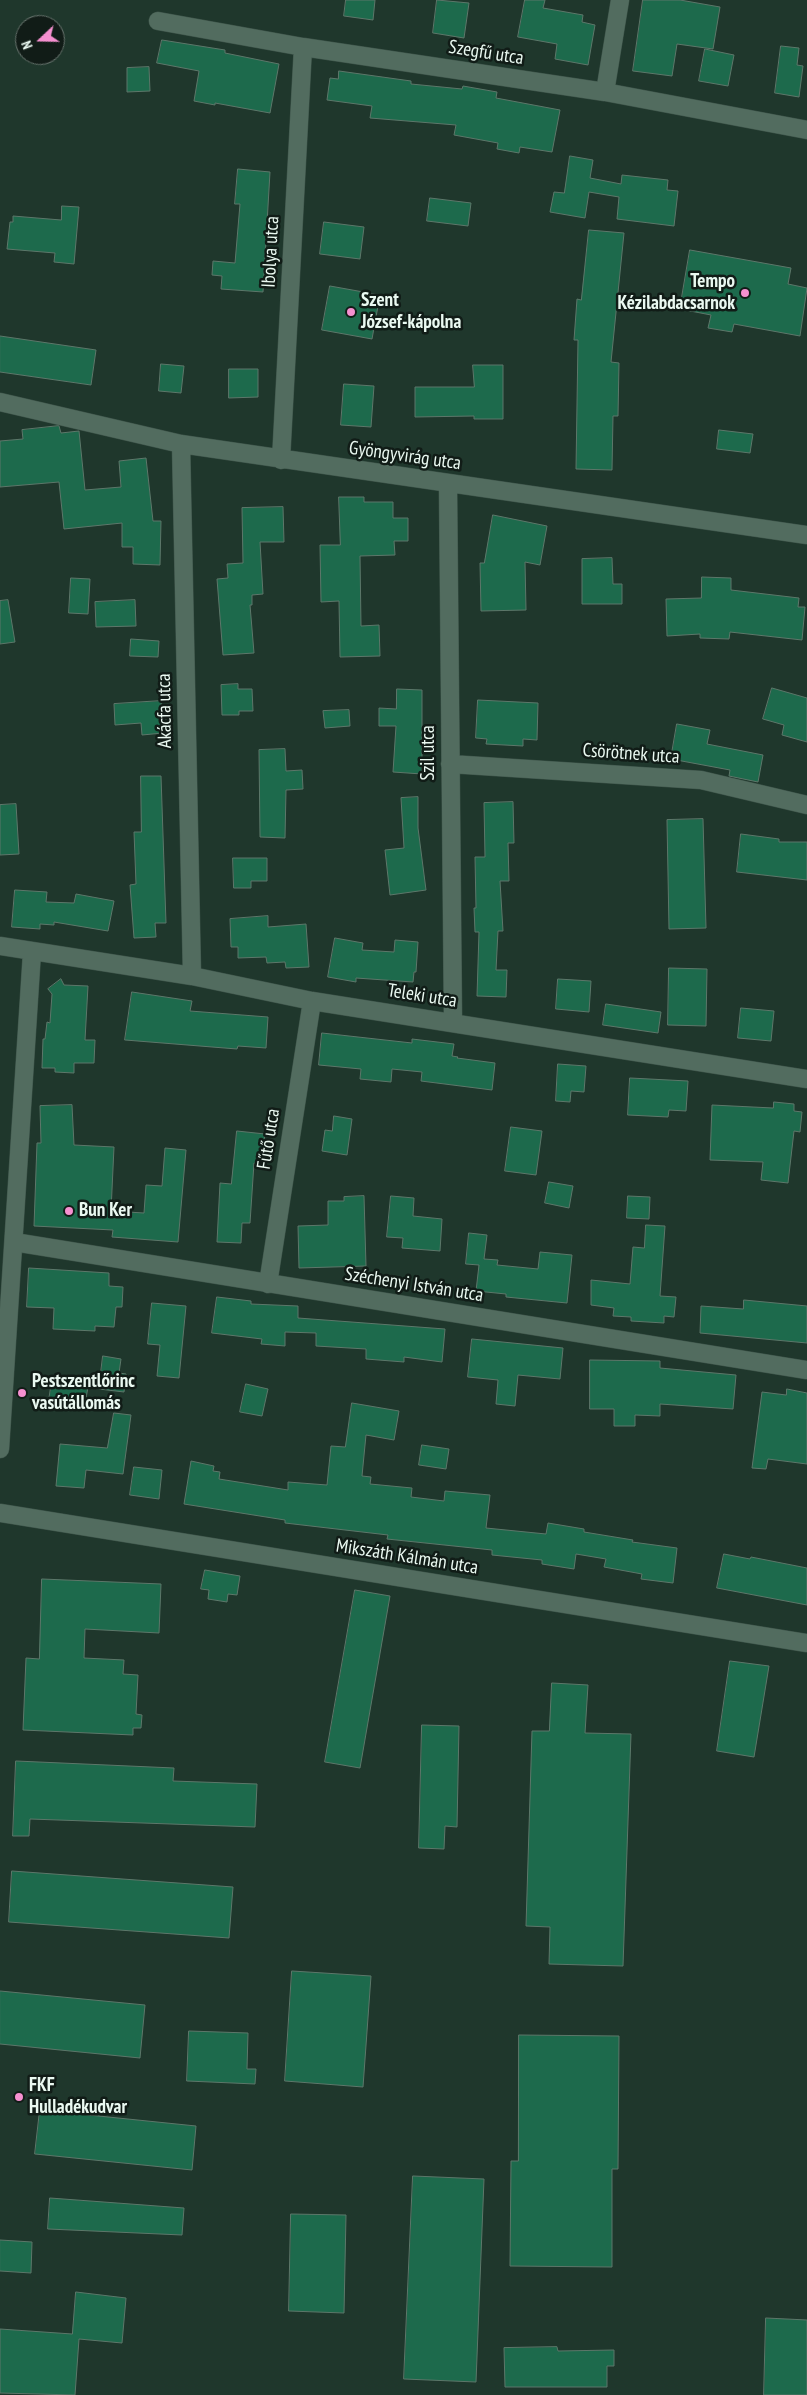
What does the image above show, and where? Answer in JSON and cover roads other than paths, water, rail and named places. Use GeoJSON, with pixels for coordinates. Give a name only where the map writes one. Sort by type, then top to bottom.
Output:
{"type":"FeatureCollection","features":[{"type":"Feature","properties":{"kind":"street"},"geometry":{"type":"LineString","coordinates":[[604,92],[620,0]]}},
{"type":"Feature","properties":{"kind":"street","name":"Szegfű utca"},"geometry":{"type":"LineString","coordinates":[[158,21],[303,47],[604,92],[807,130]]}},
{"type":"Feature","properties":{"kind":"street","name":"Ibolya utca"},"geometry":{"type":"LineString","coordinates":[[281,460],[303,47]]}},
{"type":"Feature","properties":{"kind":"street","name":"Gyöngyvirág utca"},"geometry":{"type":"LineString","coordinates":[[0,402],[181,444],[807,535]]}},
{"type":"Feature","properties":{"kind":"street","name":"Akácfa utca"},"geometry":{"type":"LineString","coordinates":[[181,444],[192,976]]}},
{"type":"Feature","properties":{"kind":"street","name":"Szil utca"},"geometry":{"type":"LineString","coordinates":[[448,484],[453,1022]]}},
{"type":"Feature","properties":{"kind":"street","name":"Csörötnek utca"},"geometry":{"type":"LineString","coordinates":[[450,764],[701,780],[807,805]]}},
{"type":"Feature","properties":{"kind":"street","name":"Teleki utca"},"geometry":{"type":"LineString","coordinates":[[0,946],[192,976],[312,1001],[807,1079]]}},
{"type":"Feature","properties":{"kind":"street"},"geometry":{"type":"LineString","coordinates":[[0,1449],[32,952]]}},
{"type":"Feature","properties":{"kind":"street","name":"Fűtő utca"},"geometry":{"type":"LineString","coordinates":[[268,1284],[312,1001]]}},
{"type":"Feature","properties":{"kind":"street","name":"Széchenyi István utca"},"geometry":{"type":"LineString","coordinates":[[14,1242],[807,1370]]}},
{"type":"Feature","properties":{"kind":"street","name":"Mikszáth Kálmán utca"},"geometry":{"type":"LineString","coordinates":[[0,1513],[807,1643]]}},
{"type":"Feature","properties":{"kind":"place","name":"Tempo Kézilabdacsarnok"},"geometry":{"type":"Point","coordinates":[745,293]}},
{"type":"Feature","properties":{"kind":"place","name":"Szent József-kápolna"},"geometry":{"type":"Point","coordinates":[351,312]}},
{"type":"Feature","properties":{"kind":"place","name":"Bun Ker"},"geometry":{"type":"Point","coordinates":[69,1211]}},
{"type":"Feature","properties":{"kind":"place","name":"Pestszentlőrinc vasútállomás"},"geometry":{"type":"Point","coordinates":[22,1393]}},
{"type":"Feature","properties":{"kind":"place","name":"FKF Hulladékudvar"},"geometry":{"type":"Point","coordinates":[19,2097]}}]}
